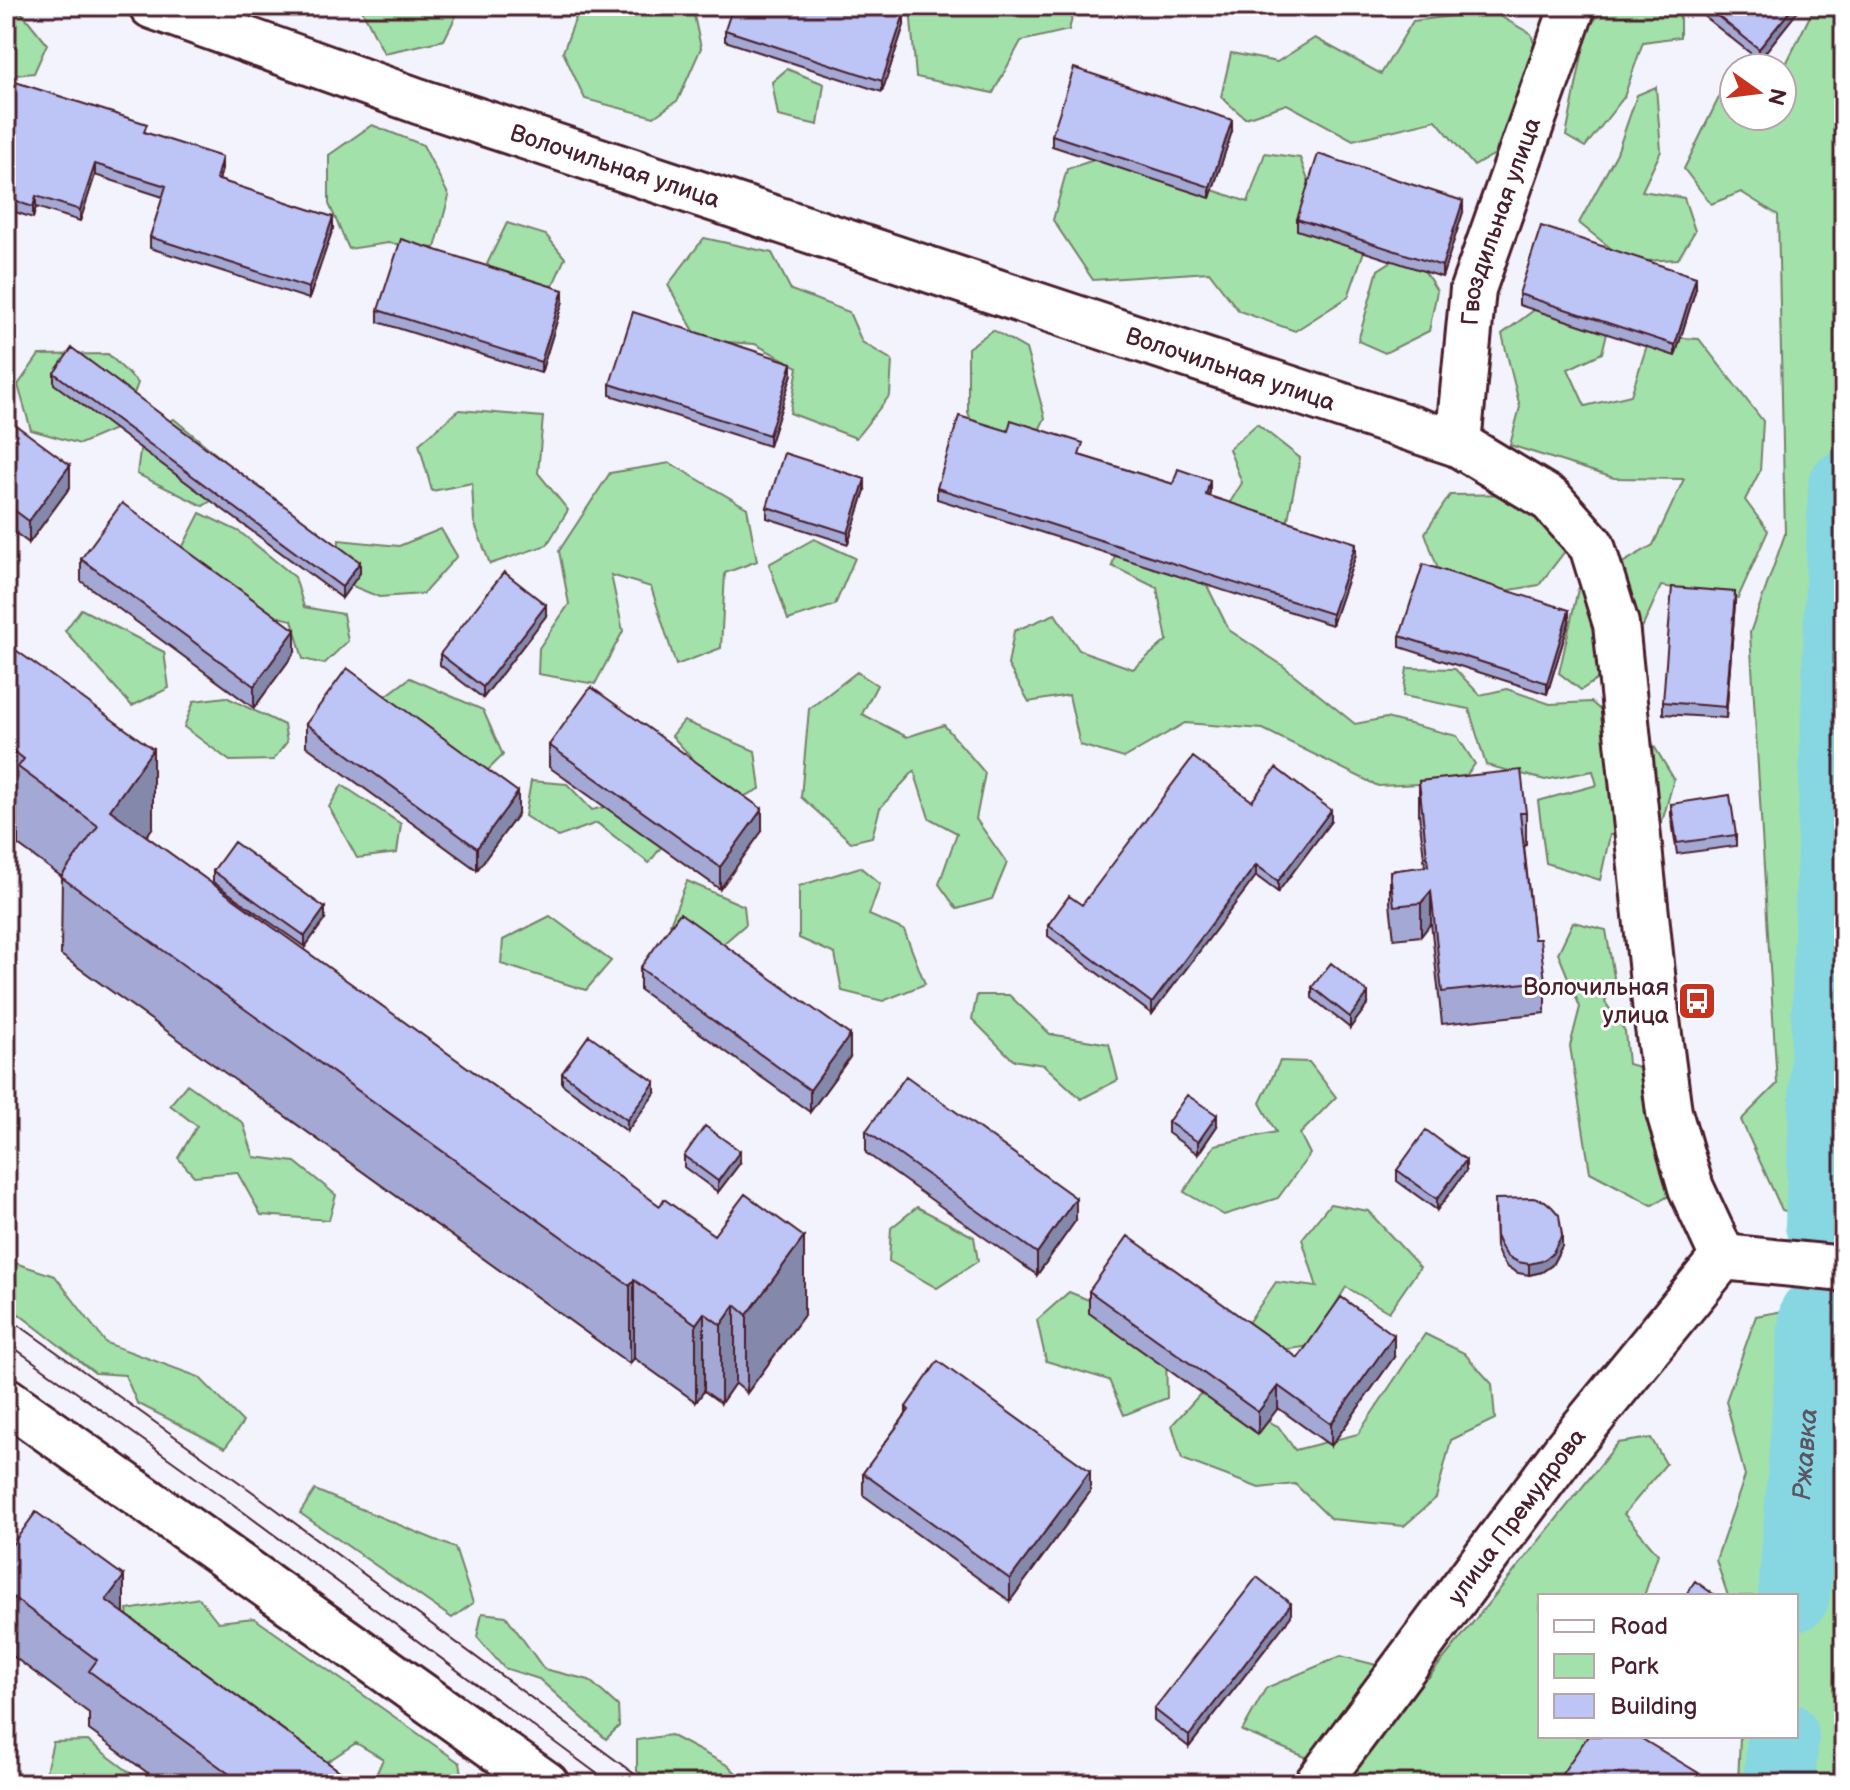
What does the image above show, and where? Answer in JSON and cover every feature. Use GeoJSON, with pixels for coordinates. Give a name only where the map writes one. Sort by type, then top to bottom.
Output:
{"type":"FeatureCollection","features":[{"type":"Feature","properties":{"kind":"street","name":"Волочильная улица"},"geometry":{"type":"LineString","coordinates":[[152,6],[433,106],[1458,444],[1551,500],[1592,546],[1616,624],[1669,1112],[1691,1188],[1723,1257]]}},
{"type":"Feature","properties":{"kind":"street","name":"Гвоздильная улица"},"geometry":{"type":"LineString","coordinates":[[1458,444],[1473,289],[1573,6]]}},
{"type":"Feature","properties":{"kind":"street"},"geometry":{"type":"LineString","coordinates":[[1723,1257],[1844,1269]]}},
{"type":"Feature","properties":{"kind":"street","name":"улица Премудрова"},"geometry":{"type":"LineString","coordinates":[[1317,1784],[1567,1448],[1723,1257]]}},
{"type":"Feature","properties":{"kind":"street"},"geometry":{"type":"LineString","coordinates":[[6,1400],[546,1784]]}},
{"type":"Feature","properties":{"kind":"green space"},"geometry":{"type":"Polygon","coordinates":[[[360,6],[461,6],[444,40],[384,53],[360,6]]]}},
{"type":"Feature","properties":{"kind":"green space"},"geometry":{"type":"Polygon","coordinates":[[[580,6],[692,6],[701,48],[678,100],[654,117],[585,99],[563,52],[580,6]]]}},
{"type":"Feature","properties":{"kind":"green space"},"geometry":{"type":"Polygon","coordinates":[[[904,6],[1075,6],[1069,30],[1021,41],[993,93],[916,77],[910,8],[904,6]]]}},
{"type":"Feature","properties":{"kind":"green space"},"geometry":{"type":"Polygon","coordinates":[[[1606,6],[1680,6],[1680,37],[1643,42],[1624,97],[1585,147],[1566,136],[1587,30],[1606,6]]]}},
{"type":"Feature","properties":{"kind":"green space"},"geometry":{"type":"Polygon","coordinates":[[[1810,6],[1844,6],[1844,1054],[1837,1064],[1844,1069],[1844,1229],[1782,1210],[1741,1120],[1777,1084],[1750,633],[1785,534],[1778,215],[1741,192],[1711,204],[1684,169],[1718,99],[1718,132],[1798,132],[1798,52],[1792,52],[1811,14],[1810,6]]]}},
{"type":"Feature","properties":{"kind":"green space"},"geometry":{"type":"Polygon","coordinates":[[[17,7],[47,44],[34,73],[6,76],[6,10],[17,7]]]}},
{"type":"Feature","properties":{"kind":"green space"},"geometry":{"type":"Polygon","coordinates":[[[1491,11],[1531,34],[1542,68],[1514,143],[1474,166],[1436,120],[1353,140],[1287,104],[1245,118],[1221,97],[1231,53],[1277,62],[1315,38],[1381,74],[1413,21],[1491,11]]]}},
{"type":"Feature","properties":{"kind":"green space"},"geometry":{"type":"Polygon","coordinates":[[[787,69],[824,84],[818,125],[778,116],[772,82],[787,69]]]}},
{"type":"Feature","properties":{"kind":"green space"},"geometry":{"type":"Polygon","coordinates":[[[1656,87],[1661,151],[1642,191],[1684,198],[1695,231],[1678,259],[1628,262],[1579,223],[1617,153],[1637,95],[1656,87]]]}},
{"type":"Feature","properties":{"kind":"green space"},"geometry":{"type":"Polygon","coordinates":[[[372,125],[423,145],[449,196],[435,248],[388,243],[349,249],[329,204],[329,155],[372,125]]]}},
{"type":"Feature","properties":{"kind":"green space"},"geometry":{"type":"Polygon","coordinates":[[[1133,147],[1165,174],[1248,202],[1265,153],[1300,158],[1320,214],[1370,234],[1348,297],[1295,331],[1239,311],[1209,272],[1093,280],[1053,220],[1067,169],[1133,147]]]}},
{"type":"Feature","properties":{"kind":"green space"},"geometry":{"type":"Polygon","coordinates":[[[507,223],[546,235],[565,258],[553,285],[515,298],[487,264],[507,223]]]}},
{"type":"Feature","properties":{"kind":"green space"},"geometry":{"type":"Polygon","coordinates":[[[704,238],[772,253],[791,290],[849,312],[862,342],[892,360],[890,395],[856,438],[790,413],[798,367],[755,344],[699,340],[668,285],[704,238]]]}},
{"type":"Feature","properties":{"kind":"green space"},"geometry":{"type":"Polygon","coordinates":[[[1411,249],[1437,291],[1429,331],[1385,353],[1358,341],[1378,270],[1411,249]]]}},
{"type":"Feature","properties":{"kind":"green space"},"geometry":{"type":"Polygon","coordinates":[[[1557,293],[1613,309],[1602,353],[1568,369],[1585,406],[1631,395],[1650,336],[1699,339],[1763,421],[1760,471],[1745,500],[1768,531],[1738,598],[1661,586],[1628,659],[1581,690],[1559,673],[1578,589],[1653,545],[1684,479],[1614,478],[1510,445],[1520,407],[1502,334],[1557,293]]]}},
{"type":"Feature","properties":{"kind":"green space"},"geometry":{"type":"Polygon","coordinates":[[[993,330],[1026,349],[1045,418],[1025,459],[986,462],[968,412],[968,348],[993,330]]]}},
{"type":"Feature","properties":{"kind":"green space"},"geometry":{"type":"Polygon","coordinates":[[[108,354],[138,383],[122,426],[80,444],[31,430],[18,385],[39,355],[108,354]]]}},
{"type":"Feature","properties":{"kind":"green space"},"geometry":{"type":"Polygon","coordinates":[[[459,410],[543,417],[538,473],[568,510],[547,545],[490,564],[474,522],[472,483],[432,491],[419,444],[459,410]]]}},
{"type":"Feature","properties":{"kind":"green space"},"geometry":{"type":"Polygon","coordinates":[[[174,419],[223,460],[223,493],[203,506],[137,474],[142,435],[174,419]]]}},
{"type":"Feature","properties":{"kind":"green space"},"geometry":{"type":"Polygon","coordinates":[[[1257,424],[1300,458],[1288,519],[1271,552],[1211,533],[1242,483],[1229,449],[1257,424]]]}},
{"type":"Feature","properties":{"kind":"green space"},"geometry":{"type":"Polygon","coordinates":[[[670,463],[747,508],[757,561],[725,573],[721,648],[676,665],[651,587],[611,575],[623,631],[595,684],[538,674],[539,648],[569,604],[559,551],[610,473],[670,463]]]}},
{"type":"Feature","properties":{"kind":"green space"},"geometry":{"type":"Polygon","coordinates":[[[1135,485],[1186,543],[1229,630],[1282,665],[1355,724],[1386,718],[1457,736],[1475,764],[1461,782],[1378,786],[1263,729],[1185,723],[1124,758],[1080,745],[1069,695],[1029,702],[1008,665],[1014,631],[1055,614],[1079,650],[1133,669],[1167,640],[1157,588],[1112,566],[1135,485]]]}},
{"type":"Feature","properties":{"kind":"green space"},"geometry":{"type":"Polygon","coordinates":[[[1527,494],[1575,538],[1539,585],[1499,592],[1438,569],[1425,533],[1450,495],[1527,494]]]}},
{"type":"Feature","properties":{"kind":"green space"},"geometry":{"type":"Polygon","coordinates":[[[200,513],[240,532],[295,577],[304,607],[343,614],[348,641],[324,664],[303,659],[292,620],[249,610],[179,554],[200,513]]]}},
{"type":"Feature","properties":{"kind":"green space"},"geometry":{"type":"Polygon","coordinates":[[[441,529],[457,556],[423,594],[379,597],[336,579],[339,540],[399,546],[441,529]]]}},
{"type":"Feature","properties":{"kind":"green space"},"geometry":{"type":"Polygon","coordinates":[[[814,539],[855,558],[835,605],[788,620],[769,564],[814,539]]]}},
{"type":"Feature","properties":{"kind":"green space"},"geometry":{"type":"Polygon","coordinates":[[[81,609],[164,652],[169,688],[132,706],[65,631],[81,609]]]}},
{"type":"Feature","properties":{"kind":"green space"},"geometry":{"type":"Polygon","coordinates":[[[1407,668],[1455,669],[1480,695],[1507,689],[1550,704],[1591,702],[1617,724],[1643,728],[1674,779],[1659,833],[1610,835],[1600,880],[1546,863],[1538,801],[1597,785],[1593,771],[1545,780],[1486,765],[1469,709],[1403,696],[1407,668]]]}},
{"type":"Feature","properties":{"kind":"green space"},"geometry":{"type":"Polygon","coordinates":[[[857,672],[877,685],[862,714],[907,737],[944,725],[985,773],[976,819],[1007,863],[992,899],[957,909],[939,884],[957,833],[929,818],[914,771],[880,808],[872,837],[851,842],[801,797],[809,709],[857,672]]]}},
{"type":"Feature","properties":{"kind":"green space"},"geometry":{"type":"Polygon","coordinates":[[[410,678],[483,710],[503,755],[488,770],[430,749],[386,696],[410,678]]]}},
{"type":"Feature","properties":{"kind":"green space"},"geometry":{"type":"Polygon","coordinates":[[[226,697],[284,725],[287,742],[273,760],[230,761],[184,727],[194,701],[226,697]]]}},
{"type":"Feature","properties":{"kind":"green space"},"geometry":{"type":"Polygon","coordinates":[[[684,721],[755,751],[760,789],[732,802],[672,736],[684,721]]]}},
{"type":"Feature","properties":{"kind":"green space"},"geometry":{"type":"Polygon","coordinates":[[[531,781],[567,784],[592,810],[648,797],[680,822],[649,863],[597,823],[558,837],[525,816],[531,781]]]}},
{"type":"Feature","properties":{"kind":"green space"},"geometry":{"type":"Polygon","coordinates":[[[342,785],[401,824],[397,853],[357,858],[329,807],[342,785]]]}},
{"type":"Feature","properties":{"kind":"green space"},"geometry":{"type":"Polygon","coordinates":[[[860,867],[880,884],[869,915],[904,930],[925,984],[883,1001],[842,991],[835,954],[799,938],[799,886],[860,867]]]}},
{"type":"Feature","properties":{"kind":"green space"},"geometry":{"type":"Polygon","coordinates":[[[687,881],[744,906],[746,924],[716,950],[670,924],[687,881]]]}},
{"type":"Feature","properties":{"kind":"green space"},"geometry":{"type":"Polygon","coordinates":[[[550,916],[611,961],[586,990],[501,964],[503,940],[550,916]]]}},
{"type":"Feature","properties":{"kind":"green space"},"geometry":{"type":"Polygon","coordinates":[[[1573,922],[1606,930],[1614,977],[1605,1002],[1625,1031],[1628,1064],[1683,1079],[1700,1179],[1652,1205],[1590,1172],[1570,1046],[1580,1007],[1558,953],[1573,922]]]}},
{"type":"Feature","properties":{"kind":"green space"},"geometry":{"type":"Polygon","coordinates":[[[977,995],[1009,995],[1050,1034],[1109,1044],[1118,1080],[1081,1099],[1044,1065],[1013,1060],[972,1019],[977,995]]]}},
{"type":"Feature","properties":{"kind":"green space"},"geometry":{"type":"Polygon","coordinates":[[[1280,1061],[1309,1062],[1336,1097],[1300,1134],[1310,1154],[1278,1198],[1224,1215],[1184,1192],[1215,1145],[1276,1132],[1260,1103],[1280,1061]]]}},
{"type":"Feature","properties":{"kind":"green space"},"geometry":{"type":"Polygon","coordinates":[[[187,1084],[243,1123],[254,1157],[295,1162],[336,1195],[329,1220],[261,1215],[237,1172],[194,1176],[178,1158],[197,1126],[170,1105],[187,1084]]]}},
{"type":"Feature","properties":{"kind":"green space"},"geometry":{"type":"Polygon","coordinates":[[[1330,1204],[1368,1211],[1420,1267],[1389,1312],[1346,1287],[1311,1346],[1274,1351],[1248,1323],[1276,1282],[1317,1287],[1302,1239],[1330,1204]]]}},
{"type":"Feature","properties":{"kind":"green space"},"geometry":{"type":"Polygon","coordinates":[[[917,1207],[974,1237],[978,1261],[937,1288],[889,1261],[891,1228],[917,1207]]]}},
{"type":"Feature","properties":{"kind":"green space"},"geometry":{"type":"Polygon","coordinates":[[[6,1260],[55,1276],[106,1343],[199,1377],[243,1422],[225,1448],[137,1403],[125,1375],[95,1373],[6,1304],[6,1260]]]}},
{"type":"Feature","properties":{"kind":"green space"},"geometry":{"type":"Polygon","coordinates":[[[1069,1292],[1106,1307],[1166,1353],[1167,1398],[1124,1415],[1109,1380],[1046,1361],[1037,1320],[1069,1292]]]}},
{"type":"Feature","properties":{"kind":"green space"},"geometry":{"type":"Polygon","coordinates":[[[1832,1302],[1844,1315],[1844,1784],[1738,1784],[1740,1738],[1798,1738],[1798,1594],[1727,1594],[1716,1560],[1745,1476],[1726,1401],[1756,1316],[1832,1302]]]}},
{"type":"Feature","properties":{"kind":"green space"},"geometry":{"type":"Polygon","coordinates":[[[1425,1334],[1464,1353],[1492,1384],[1495,1419],[1451,1440],[1436,1498],[1404,1526],[1331,1519],[1295,1484],[1259,1488],[1182,1459],[1172,1425],[1202,1392],[1278,1426],[1295,1450],[1358,1434],[1425,1334]]]}},
{"type":"Feature","properties":{"kind":"green space"},"geometry":{"type":"Polygon","coordinates":[[[1651,1438],[1666,1464],[1624,1514],[1658,1554],[1645,1594],[1538,1594],[1538,1738],[1610,1738],[1576,1784],[1359,1784],[1359,1779],[1242,1731],[1266,1688],[1341,1656],[1428,1678],[1618,1443],[1651,1438]]]}},
{"type":"Feature","properties":{"kind":"green space"},"geometry":{"type":"Polygon","coordinates":[[[315,1490],[455,1548],[473,1603],[452,1618],[300,1513],[315,1490]]]}},
{"type":"Feature","properties":{"kind":"green space"},"geometry":{"type":"Polygon","coordinates":[[[199,1598],[218,1622],[254,1618],[460,1763],[464,1784],[372,1784],[383,1759],[356,1743],[316,1769],[133,1657],[127,1610],[199,1598]]]}},
{"type":"Feature","properties":{"kind":"green space"},"geometry":{"type":"Polygon","coordinates":[[[482,1613],[506,1616],[544,1669],[589,1680],[618,1706],[619,1726],[606,1739],[539,1679],[504,1668],[477,1637],[482,1613]]]}},
{"type":"Feature","properties":{"kind":"green space"},"geometry":{"type":"Polygon","coordinates":[[[670,1735],[729,1766],[747,1784],[657,1784],[637,1771],[637,1740],[670,1735]]]}},
{"type":"Feature","properties":{"kind":"green space"},"geometry":{"type":"Polygon","coordinates":[[[88,1741],[145,1784],[43,1784],[53,1742],[88,1741]]]}},
{"type":"Feature","properties":{"kind":"building"},"geometry":{"type":"Polygon","coordinates":[[[733,6],[880,6],[904,14],[882,81],[725,30],[733,6]]]}},
{"type":"Feature","properties":{"kind":"building"},"geometry":{"type":"Polygon","coordinates":[[[1705,6],[1794,6],[1759,49],[1705,6]]]}},
{"type":"Feature","properties":{"kind":"building"},"geometry":{"type":"Polygon","coordinates":[[[1074,68],[1232,120],[1210,187],[1052,135],[1074,68]]]}},
{"type":"Feature","properties":{"kind":"building"},"geometry":{"type":"Polygon","coordinates":[[[6,79],[147,124],[144,132],[222,157],[216,179],[333,217],[309,288],[150,237],[166,186],[95,164],[80,210],[36,196],[33,207],[6,198],[6,79]]]}},
{"type":"Feature","properties":{"kind":"building"},"geometry":{"type":"Polygon","coordinates":[[[1318,154],[1463,201],[1442,266],[1297,219],[1318,154]]]}},
{"type":"Feature","properties":{"kind":"building"},"geometry":{"type":"Polygon","coordinates":[[[1541,226],[1696,277],[1675,345],[1519,294],[1541,226]]]}},
{"type":"Feature","properties":{"kind":"building"},"geometry":{"type":"Polygon","coordinates":[[[401,239],[563,290],[541,362],[378,310],[401,239]]]}},
{"type":"Feature","properties":{"kind":"building"},"geometry":{"type":"Polygon","coordinates":[[[633,312],[792,363],[769,435],[610,384],[633,312]]]}},
{"type":"Feature","properties":{"kind":"building"},"geometry":{"type":"Polygon","coordinates":[[[72,348],[360,562],[342,587],[54,373],[72,348]]]}},
{"type":"Feature","properties":{"kind":"building"},"geometry":{"type":"Polygon","coordinates":[[[959,416],[1008,431],[1011,420],[1083,443],[1079,455],[1173,484],[1178,469],[1210,480],[1206,495],[1356,543],[1332,614],[937,488],[959,416]]]}},
{"type":"Feature","properties":{"kind":"building"},"geometry":{"type":"Polygon","coordinates":[[[6,418],[70,465],[29,521],[6,504],[6,418]]]}},
{"type":"Feature","properties":{"kind":"building"},"geometry":{"type":"Polygon","coordinates":[[[784,453],[865,479],[848,533],[767,507],[784,453]]]}},
{"type":"Feature","properties":{"kind":"building"},"geometry":{"type":"Polygon","coordinates":[[[122,503],[295,630],[254,686],[81,559],[122,503]]]}},
{"type":"Feature","properties":{"kind":"building"},"geometry":{"type":"Polygon","coordinates":[[[1423,564],[1569,610],[1547,683],[1400,636],[1423,564]]]}},
{"type":"Feature","properties":{"kind":"building"},"geometry":{"type":"Polygon","coordinates":[[[504,572],[546,605],[483,687],[440,654],[504,572]]]}},
{"type":"Feature","properties":{"kind":"building"},"geometry":{"type":"Polygon","coordinates":[[[1672,587],[1735,592],[1726,707],[1663,702],[1672,587]]]}},
{"type":"Feature","properties":{"kind":"building"},"geometry":{"type":"Polygon","coordinates":[[[6,643],[153,749],[110,810],[660,1206],[664,1199],[714,1235],[745,1194],[804,1237],[747,1315],[735,1305],[721,1325],[704,1313],[696,1324],[634,1280],[630,1286],[61,877],[98,826],[18,767],[24,759],[6,745],[6,643]]]}},
{"type":"Feature","properties":{"kind":"building"},"geometry":{"type":"Polygon","coordinates":[[[347,668],[518,792],[477,848],[306,724],[347,668]]]}},
{"type":"Feature","properties":{"kind":"building"},"geometry":{"type":"Polygon","coordinates":[[[591,687],[762,809],[720,867],[549,745],[591,687]]]}},
{"type":"Feature","properties":{"kind":"building"},"geometry":{"type":"Polygon","coordinates":[[[1193,757],[1252,801],[1276,768],[1331,810],[1278,881],[1256,865],[1152,1003],[1048,925],[1069,896],[1082,905],[1193,757]]]}},
{"type":"Feature","properties":{"kind":"building"},"geometry":{"type":"Polygon","coordinates":[[[1521,770],[1526,813],[1520,813],[1534,939],[1540,939],[1545,981],[1442,992],[1431,891],[1421,903],[1394,906],[1390,871],[1428,866],[1419,781],[1521,770]]]}},
{"type":"Feature","properties":{"kind":"building"},"geometry":{"type":"Polygon","coordinates":[[[1730,795],[1736,835],[1677,843],[1671,804],[1730,795]]]}},
{"type":"Feature","properties":{"kind":"building"},"geometry":{"type":"Polygon","coordinates":[[[234,842],[325,908],[305,936],[213,871],[234,842]]]}},
{"type":"Feature","properties":{"kind":"building"},"geometry":{"type":"Polygon","coordinates":[[[680,913],[850,1035],[810,1090],[640,968],[680,913]]]}},
{"type":"Feature","properties":{"kind":"building"},"geometry":{"type":"Polygon","coordinates":[[[1331,963],[1368,993],[1350,1017],[1312,987],[1331,963]]]}},
{"type":"Feature","properties":{"kind":"building"},"geometry":{"type":"Polygon","coordinates":[[[589,1035],[655,1082],[627,1120],[562,1073],[589,1035]]]}},
{"type":"Feature","properties":{"kind":"building"},"geometry":{"type":"Polygon","coordinates":[[[906,1076],[1076,1198],[1037,1253],[866,1131],[906,1076]]]}},
{"type":"Feature","properties":{"kind":"building"},"geometry":{"type":"Polygon","coordinates":[[[1187,1095],[1217,1115],[1198,1142],[1168,1122],[1187,1095]]]}},
{"type":"Feature","properties":{"kind":"building"},"geometry":{"type":"Polygon","coordinates":[[[705,1126],[740,1151],[718,1181],[684,1156],[705,1126]]]}},
{"type":"Feature","properties":{"kind":"building"},"geometry":{"type":"Polygon","coordinates":[[[1426,1130],[1466,1160],[1437,1199],[1397,1170],[1426,1130]]]}},
{"type":"Feature","properties":{"kind":"building"},"geometry":{"type":"Polygon","coordinates":[[[1533,1198],[1545,1201],[1559,1215],[1562,1235],[1552,1254],[1542,1261],[1529,1264],[1507,1256],[1500,1245],[1496,1236],[1495,1199],[1533,1198]]]}},
{"type":"Feature","properties":{"kind":"building"},"geometry":{"type":"Polygon","coordinates":[[[1128,1236],[1298,1358],[1341,1297],[1394,1335],[1331,1424],[1278,1386],[1258,1412],[1089,1291],[1128,1236]]]}},
{"type":"Feature","properties":{"kind":"building"},"geometry":{"type":"Polygon","coordinates":[[[938,1361],[1090,1471],[1010,1579],[863,1473],[909,1410],[906,1407],[938,1361]]]}},
{"type":"Feature","properties":{"kind":"building"},"geometry":{"type":"Polygon","coordinates":[[[36,1512],[124,1576],[106,1600],[357,1784],[243,1784],[89,1671],[97,1660],[6,1592],[6,1553],[36,1512]]]}},
{"type":"Feature","properties":{"kind":"building"},"geometry":{"type":"Polygon","coordinates":[[[1257,1577],[1291,1604],[1189,1736],[1154,1709],[1257,1577]]]}},
{"type":"Feature","properties":{"kind":"building"},"geometry":{"type":"Polygon","coordinates":[[[1695,1581],[1713,1594],[1686,1594],[1695,1581]]]}},
{"type":"Feature","properties":{"kind":"building"},"geometry":{"type":"Polygon","coordinates":[[[1587,1738],[1640,1738],[1717,1784],[1555,1784],[1587,1738]]]}},
{"type":"Feature","properties":{"kind":"waterway","name":"Ржавка"},"geometry":{"type":"LineString","coordinates":[[1821,1225],[1844,486]]}},
{"type":"Feature","properties":{"kind":"waterway","name":"Ржавка"},"geometry":{"type":"LineString","coordinates":[[1794,1594],[1815,1315]]}},
{"type":"Feature","properties":{"kind":"waterway","name":"Ржавка"},"geometry":{"type":"LineString","coordinates":[[1779,1784],[1783,1738]]}},
{"type":"Feature","properties":{"kind":"tram line"},"geometry":{"type":"LineString","coordinates":[[6,1316],[250,1490],[648,1784]]}},
{"type":"Feature","properties":{"kind":"tram line"},"geometry":{"type":"LineString","coordinates":[[6,1342],[238,1508],[611,1784]]}},
{"type":"Feature","properties":{"kind":"place","name":"Волочильная улица"},"geometry":{"type":"Point","coordinates":[1697,1001]}}]}
